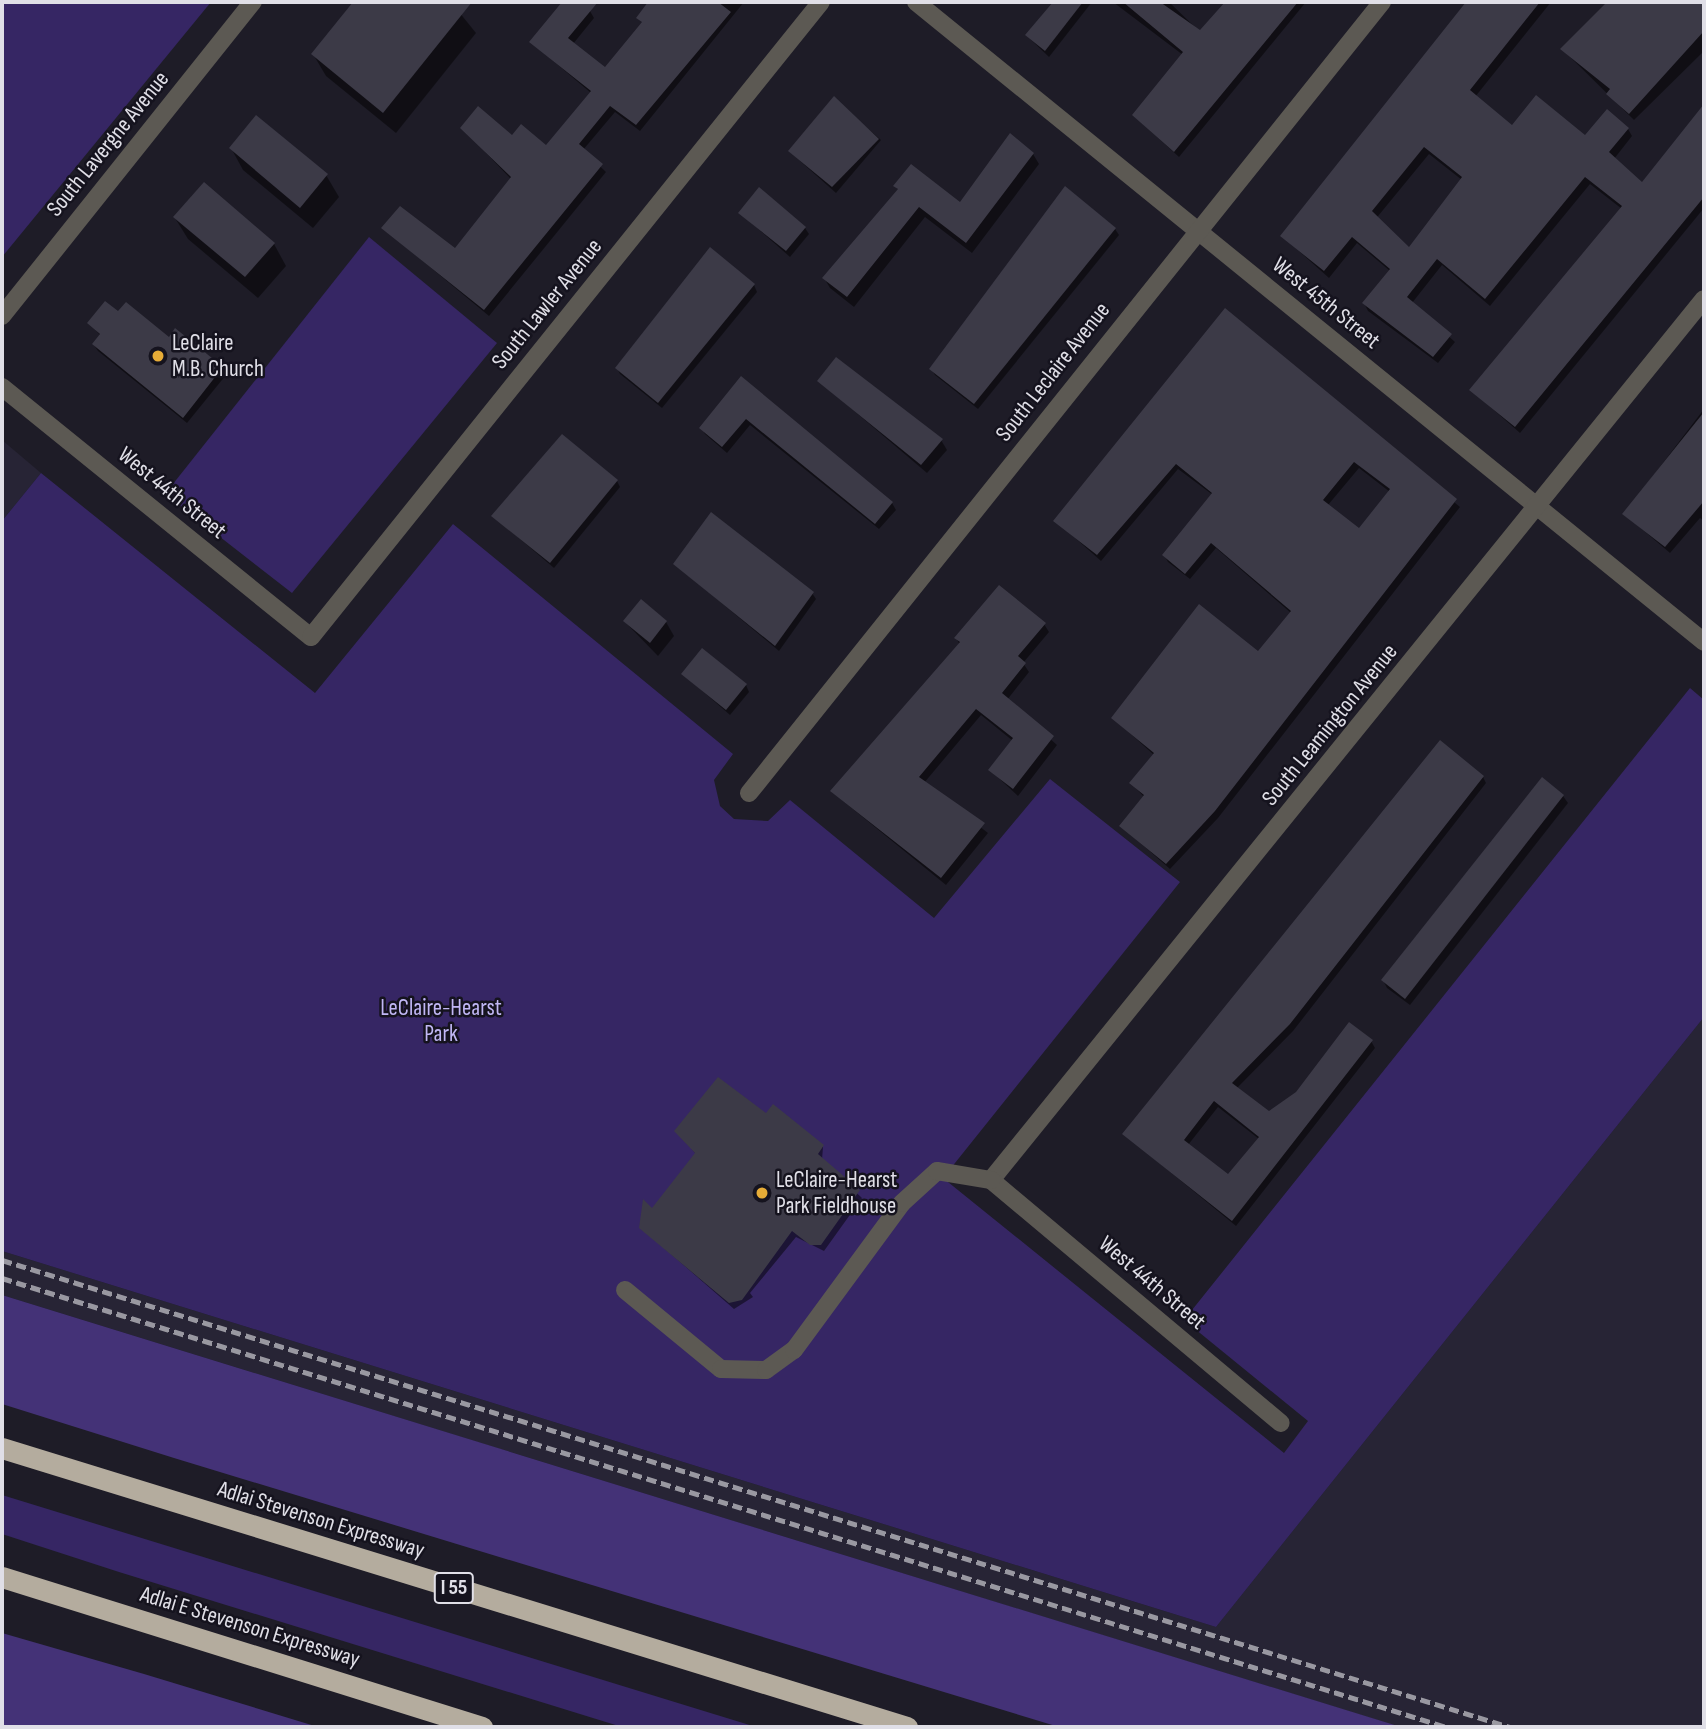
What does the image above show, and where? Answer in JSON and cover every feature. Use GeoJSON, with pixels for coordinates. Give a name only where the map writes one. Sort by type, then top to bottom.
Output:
{"type":"FeatureCollection","features":[{"type":"Feature","properties":{"kind":"highway","name":"Adlai Stevenson Expressway"},"geometry":{"type":"LineString","coordinates":[[2,1448],[907,1727]]}},
{"type":"Feature","properties":{"kind":"highway","name":"Adlai E Stevenson Expressway"},"geometry":{"type":"LineString","coordinates":[[2,1577],[482,1727]]}},
{"type":"Feature","properties":{"kind":"street","name":"South Lavergne Avenue"},"geometry":{"type":"LineString","coordinates":[[2,316],[253,2]]}},
{"type":"Feature","properties":{"kind":"street","name":"South Lawler Avenue"},"geometry":{"type":"LineString","coordinates":[[311,637],[821,2]]}},
{"type":"Feature","properties":{"kind":"street","name":"West 45th Street"},"geometry":{"type":"LineString","coordinates":[[916,2],[1704,642]]}},
{"type":"Feature","properties":{"kind":"street","name":"South Leclaire Avenue"},"geometry":{"type":"LineString","coordinates":[[749,793],[1197,229],[1382,2]]}},
{"type":"Feature","properties":{"kind":"street","name":"South Leamington Avenue"},"geometry":{"type":"LineString","coordinates":[[991,1180],[1704,299]]}},
{"type":"Feature","properties":{"kind":"street","name":"West 44th Street"},"geometry":{"type":"LineString","coordinates":[[2,387],[311,637]]}},
{"type":"Feature","properties":{"kind":"street"},"geometry":{"type":"LineString","coordinates":[[625,1290],[721,1368],[766,1370],[794,1350],[902,1203],[937,1171],[991,1180]]}},
{"type":"Feature","properties":{"kind":"street","name":"West 44th Street"},"geometry":{"type":"LineString","coordinates":[[991,1180],[1281,1423]]}},
{"type":"Feature","properties":{"kind":"shaded area"},"geometry":{"type":"Polygon","coordinates":[[[2,440],[41,473],[2,521],[2,440]]]}},
{"type":"Feature","properties":{"kind":"shaded area"},"geometry":{"type":"Polygon","coordinates":[[[1704,1017],[1704,1727],[1400,1727],[2,1295],[2,1251],[1216,1627],[1704,1017]]]}},
{"type":"Feature","properties":{"kind":"shaded area"},"geometry":{"type":"Polygon","coordinates":[[[2,1295],[1401,1727],[1059,1727],[174,1458],[2,1404],[2,1295]]]}},
{"type":"Feature","properties":{"kind":"shaded area"},"geometry":{"type":"Polygon","coordinates":[[[2,1633],[144,1674],[318,1727],[2,1727],[2,1633]]]}},
{"type":"Feature","properties":{"kind":"green space"},"geometry":{"type":"Polygon","coordinates":[[[2,2],[211,2],[2,257],[2,2]]]}},
{"type":"Feature","properties":{"kind":"green space"},"geometry":{"type":"Polygon","coordinates":[[[369,237],[497,343],[292,593],[165,494],[369,237]]]}},
{"type":"Feature","properties":{"kind":"green space","name":"LeClaire-Hearst Park"},"geometry":{"type":"Polygon","coordinates":[[[41,473],[315,693],[453,524],[733,754],[714,780],[720,806],[734,819],[768,821],[790,800],[934,918],[1050,779],[1180,882],[943,1178],[1284,1453],[1308,1421],[1184,1320],[1690,688],[1704,700],[1704,1017],[1216,1627],[2,1251],[2,521],[41,473]]]}},
{"type":"Feature","properties":{"kind":"green space"},"geometry":{"type":"Polygon","coordinates":[[[2,1495],[756,1727],[622,1727],[2,1534],[2,1495]]]}},
{"type":"Feature","properties":{"kind":"building"},"geometry":{"type":"Polygon","coordinates":[[[353,2],[472,2],[383,113],[311,54],[353,2]]]}},
{"type":"Feature","properties":{"kind":"building"},"geometry":{"type":"Polygon","coordinates":[[[562,2],[598,2],[568,38],[605,67],[642,22],[636,18],[648,2],[718,2],[731,12],[636,125],[610,106],[579,144],[603,164],[484,310],[381,228],[400,206],[455,248],[511,177],[460,128],[478,106],[512,135],[521,124],[546,145],[591,91],[529,42],[562,2]]]}},
{"type":"Feature","properties":{"kind":"building"},"geometry":{"type":"Polygon","coordinates":[[[1053,2],[1083,2],[1045,51],[1025,35],[1053,2]]]}},
{"type":"Feature","properties":{"kind":"building"},"geometry":{"type":"Polygon","coordinates":[[[1123,2],[1160,2],[1200,30],[1225,2],[1298,2],[1174,152],[1132,115],[1183,52],[1123,2]]]}},
{"type":"Feature","properties":{"kind":"building"},"geometry":{"type":"Polygon","coordinates":[[[1466,2],[1540,2],[1470,90],[1512,125],[1536,95],[1585,135],[1607,109],[1629,128],[1609,152],[1642,182],[1704,104],[1704,197],[1515,427],[1469,390],[1622,206],[1585,177],[1485,299],[1437,259],[1407,297],[1452,334],[1433,357],[1362,303],[1390,269],[1352,237],[1324,271],[1280,236],[1466,2]],[[1424,147],[1372,211],[1409,247],[1462,177],[1424,147]]]}},
{"type":"Feature","properties":{"kind":"building"},"geometry":{"type":"Polygon","coordinates":[[[1607,2],[1704,2],[1704,31],[1629,114],[1606,94],[1610,89],[1560,49],[1607,2]]]}},
{"type":"Feature","properties":{"kind":"building"},"geometry":{"type":"Polygon","coordinates":[[[834,96],[879,139],[832,187],[788,151],[834,96]]]}},
{"type":"Feature","properties":{"kind":"building"},"geometry":{"type":"Polygon","coordinates":[[[256,115],[328,174],[300,208],[229,148],[256,115]]]}},
{"type":"Feature","properties":{"kind":"building"},"geometry":{"type":"Polygon","coordinates":[[[1010,133],[1034,153],[966,243],[919,207],[847,297],[822,278],[898,189],[893,186],[911,164],[960,202],[1010,133]]]}},
{"type":"Feature","properties":{"kind":"building"},"geometry":{"type":"Polygon","coordinates":[[[204,182],[275,243],[245,277],[173,217],[204,182]]]}},
{"type":"Feature","properties":{"kind":"building"},"geometry":{"type":"Polygon","coordinates":[[[1065,186],[1116,228],[974,404],[929,369],[1065,186]]]}},
{"type":"Feature","properties":{"kind":"building"},"geometry":{"type":"Polygon","coordinates":[[[759,187],[806,227],[786,251],[738,213],[759,187]]]}},
{"type":"Feature","properties":{"kind":"building"},"geometry":{"type":"Polygon","coordinates":[[[710,247],[755,284],[658,403],[615,368],[710,247]]]}},
{"type":"Feature","properties":{"kind":"building","name":"LeClaire M.B. Church"},"geometry":{"type":"Polygon","coordinates":[[[105,301],[118,311],[126,302],[169,337],[175,328],[223,367],[183,418],[92,344],[100,334],[87,323],[105,301]]]}},
{"type":"Feature","properties":{"kind":"building"},"geometry":{"type":"Polygon","coordinates":[[[1225,308],[1457,499],[1215,811],[1166,864],[1119,826],[1144,795],[1129,783],[1154,753],[1111,718],[1199,604],[1258,651],[1291,611],[1211,543],[1185,574],[1162,555],[1212,493],[1176,464],[1097,555],[1053,521],[1225,308]],[[1354,462],[1323,500],[1359,528],[1390,489],[1354,462]]]}},
{"type":"Feature","properties":{"kind":"building"},"geometry":{"type":"Polygon","coordinates":[[[836,357],[943,439],[921,465],[817,381],[836,357]]]}},
{"type":"Feature","properties":{"kind":"building"},"geometry":{"type":"Polygon","coordinates":[[[741,376],[893,502],[875,524],[746,419],[722,447],[699,428],[741,376]]]}},
{"type":"Feature","properties":{"kind":"building"},"geometry":{"type":"Polygon","coordinates":[[[1704,412],[1704,501],[1665,547],[1622,514],[1704,412]]]}},
{"type":"Feature","properties":{"kind":"building"},"geometry":{"type":"Polygon","coordinates":[[[562,434],[618,480],[550,563],[491,516],[562,434]]]}},
{"type":"Feature","properties":{"kind":"building"},"geometry":{"type":"Polygon","coordinates":[[[711,512],[814,592],[775,646],[673,564],[711,512]]]}},
{"type":"Feature","properties":{"kind":"building"},"geometry":{"type":"Polygon","coordinates":[[[999,585],[1046,623],[1018,656],[1026,663],[1002,693],[1054,736],[1013,789],[988,770],[1013,738],[976,709],[919,777],[985,823],[941,878],[830,791],[960,642],[954,638],[999,585]]]}},
{"type":"Feature","properties":{"kind":"building"},"geometry":{"type":"Polygon","coordinates":[[[641,599],[667,621],[650,643],[623,621],[641,599]]]}},
{"type":"Feature","properties":{"kind":"building"},"geometry":{"type":"Polygon","coordinates":[[[702,648],[747,684],[726,710],[681,674],[702,648]]]}},
{"type":"Feature","properties":{"kind":"building"},"geometry":{"type":"Polygon","coordinates":[[[1440,740],[1484,776],[1290,1024],[1232,1083],[1269,1111],[1296,1092],[1349,1022],[1373,1040],[1232,1221],[1122,1134],[1440,740]],[[1214,1101],[1184,1140],[1228,1174],[1259,1137],[1214,1101]]]}},
{"type":"Feature","properties":{"kind":"building"},"geometry":{"type":"Polygon","coordinates":[[[1542,777],[1564,795],[1405,999],[1381,980],[1542,777]]]}},
{"type":"Feature","properties":{"kind":"building","name":"LeClaire-Hearst Park Fieldhouse"},"geometry":{"type":"Polygon","coordinates":[[[718,1077],[766,1113],[773,1104],[824,1145],[818,1154],[860,1190],[821,1245],[810,1245],[792,1231],[742,1300],[729,1303],[639,1228],[643,1199],[652,1208],[695,1153],[674,1131],[718,1077]]]}},
{"type":"Feature","properties":{"kind":"railway"},"geometry":{"type":"LineString","coordinates":[[2,1260],[1510,1727]]}},
{"type":"Feature","properties":{"kind":"railway"},"geometry":{"type":"LineString","coordinates":[[2,1278],[1446,1727]]}},
{"type":"Feature","properties":{"kind":"place","name":"LeClaire M.B. Church"},"geometry":{"type":"Point","coordinates":[158,356]}},
{"type":"Feature","properties":{"kind":"place","name":"LeClaire-Hearst Park Fieldhouse"},"geometry":{"type":"Point","coordinates":[762,1193]}}]}
